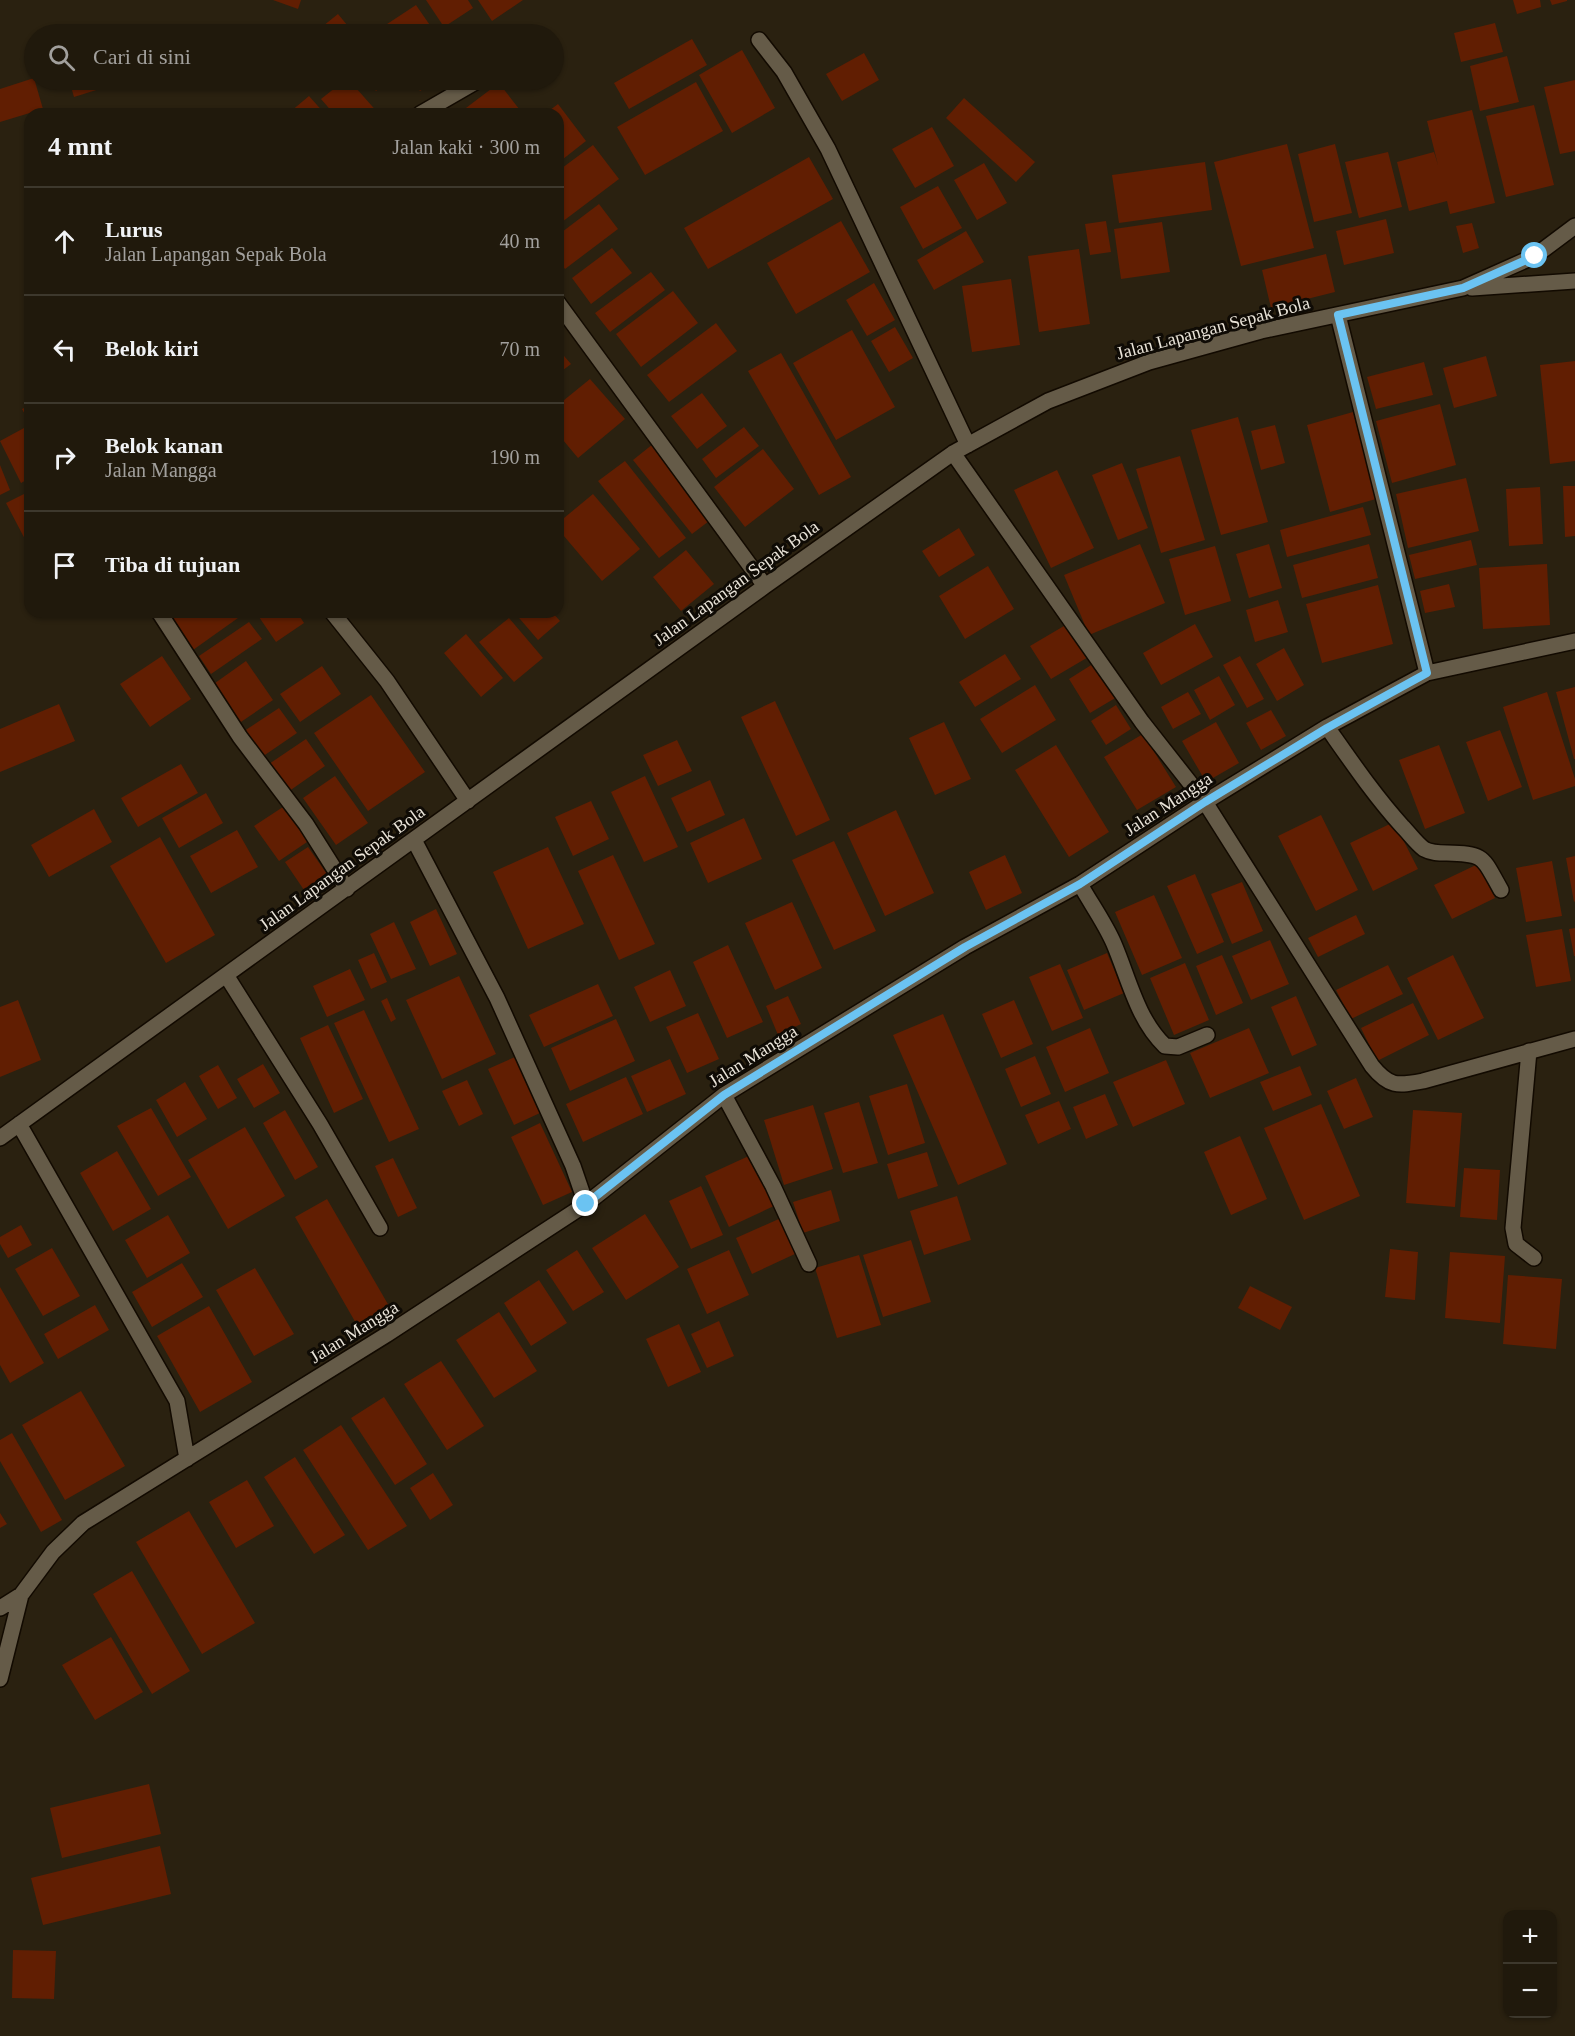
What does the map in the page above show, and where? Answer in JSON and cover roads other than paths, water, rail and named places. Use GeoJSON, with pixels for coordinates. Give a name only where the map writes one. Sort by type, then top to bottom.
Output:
{"type":"FeatureCollection","features":[{"type":"Feature","properties":{"kind":"street"},"geometry":{"type":"LineString","coordinates":[[759,40],[784,72],[828,149],[968,445]]}},
{"type":"Feature","properties":{"kind":"street"},"geometry":{"type":"LineString","coordinates":[[430,108],[462,90]]}},
{"type":"Feature","properties":{"kind":"street","name":"Jalan Lapangan Sepak Bola"},"geometry":{"type":"LineString","coordinates":[[0,1138],[953,453],[1048,401],[1149,362],[1261,331],[1463,288],[1535,256],[1575,226]]}},
{"type":"Feature","properties":{"kind":"street"},"geometry":{"type":"LineString","coordinates":[[1463,288],[1575,281]]}},
{"type":"Feature","properties":{"kind":"street"},"geometry":{"type":"LineString","coordinates":[[564,311],[765,586]]}},
{"type":"Feature","properties":{"kind":"street"},"geometry":{"type":"LineString","coordinates":[[1338,315],[1427,673]]}},
{"type":"Feature","properties":{"kind":"street"},"geometry":{"type":"LineString","coordinates":[[953,453],[1142,722],[1205,802],[1372,1066],[1383,1079],[1405,1085],[1575,1039]]}},
{"type":"Feature","properties":{"kind":"street"},"geometry":{"type":"LineString","coordinates":[[163,618],[234,728],[306,824],[347,889]]}},
{"type":"Feature","properties":{"kind":"street"},"geometry":{"type":"LineString","coordinates":[[337,618],[387,681],[468,801]]}},
{"type":"Feature","properties":{"kind":"street","name":"Jalan Mangga"},"geometry":{"type":"LineString","coordinates":[[0,1679],[21,1595],[53,1552],[83,1523],[386,1335],[586,1204],[724,1095],[965,947],[1080,884],[1205,802],[1327,728],[1427,673],[1575,640]]}},
{"type":"Feature","properties":{"kind":"street"},"geometry":{"type":"LineString","coordinates":[[1327,728],[1383,803],[1425,850],[1434,853],[1478,856],[1485,862],[1501,890]]}},
{"type":"Feature","properties":{"kind":"street"},"geometry":{"type":"LineString","coordinates":[[414,840],[497,998],[573,1166],[586,1204]]}},
{"type":"Feature","properties":{"kind":"street"},"geometry":{"type":"LineString","coordinates":[[1080,884],[1113,942],[1144,1020],[1155,1036],[1166,1046],[1178,1047],[1207,1035]]}},
{"type":"Feature","properties":{"kind":"street"},"geometry":{"type":"LineString","coordinates":[[226,975],[320,1124],[380,1228]]}},
{"type":"Feature","properties":{"kind":"street"},"geometry":{"type":"LineString","coordinates":[[1529,1051],[1513,1228],[1516,1244],[1534,1258]]}},
{"type":"Feature","properties":{"kind":"street"},"geometry":{"type":"LineString","coordinates":[[724,1095],[773,1186],[809,1264]]}},
{"type":"Feature","properties":{"kind":"street"},"geometry":{"type":"LineString","coordinates":[[19,1124],[177,1401],[187,1458]]}},
{"type":"Feature","properties":{"kind":"street"},"geometry":{"type":"LineString","coordinates":[[0,1608],[21,1595]]}}]}
